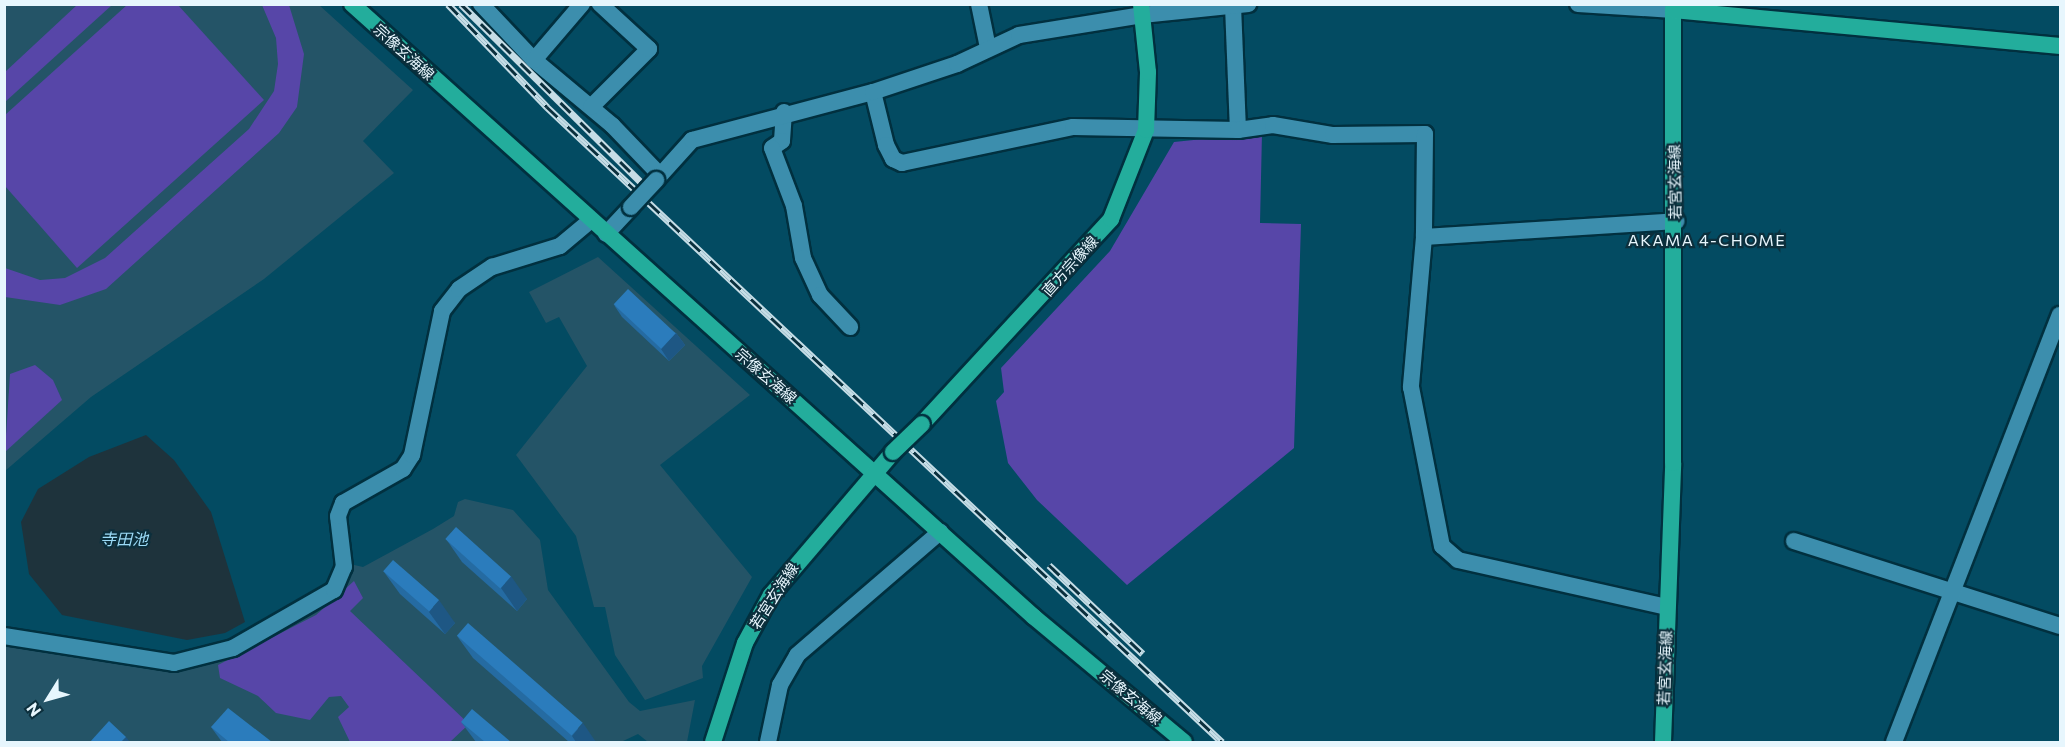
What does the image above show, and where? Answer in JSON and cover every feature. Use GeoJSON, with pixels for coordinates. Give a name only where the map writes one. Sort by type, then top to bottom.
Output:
{"type":"FeatureCollection","features":[{"type":"Feature","properties":{"kind":"main road","name":"宗像玄海線"},"geometry":{"type":"LineString","coordinates":[[352,4],[940,532],[1184,742]]}},
{"type":"Feature","properties":{"kind":"main road"},"geometry":{"type":"LineString","coordinates":[[1676,7],[2061,46]]}},
{"type":"Feature","properties":{"kind":"main road","name":"若宮玄海線"},"geometry":{"type":"LineString","coordinates":[[1663,742],[1676,221],[1676,7]]}},
{"type":"Feature","properties":{"kind":"main road","name":"直方宗像線"},"geometry":{"type":"LineString","coordinates":[[874,472],[922,424],[1111,219],[1146,130],[1148,72],[1141,10]]}},
{"type":"Feature","properties":{"kind":"main road","name":"若宮玄海線"},"geometry":{"type":"LineString","coordinates":[[713,742],[745,643],[771,596],[874,472]]}},
{"type":"Feature","properties":{"kind":"street"},"geometry":{"type":"LineString","coordinates":[[481,4],[534,60],[591,107],[658,177]]}},
{"type":"Feature","properties":{"kind":"street"},"geometry":{"type":"LineString","coordinates":[[534,60],[582,4]]}},
{"type":"Feature","properties":{"kind":"street"},"geometry":{"type":"LineString","coordinates":[[591,107],[649,49],[600,4]]}},
{"type":"Feature","properties":{"kind":"street"},"geometry":{"type":"LineString","coordinates":[[979,4],[988,48]]}},
{"type":"Feature","properties":{"kind":"street"},"geometry":{"type":"LineString","coordinates":[[1578,4],[1676,7]]}},
{"type":"Feature","properties":{"kind":"street"},"geometry":{"type":"LineString","coordinates":[[606,234],[692,140],[784,112],[873,92],[1019,35],[1141,10],[1241,5],[1238,130]]}},
{"type":"Feature","properties":{"kind":"street"},"geometry":{"type":"LineString","coordinates":[[873,92],[886,145],[893,159],[902,164],[1073,127],[1238,130],[1273,125],[1332,135],[1425,134],[1424,237],[1411,387],[1442,546],[1458,560],[1667,607]]}},
{"type":"Feature","properties":{"kind":"street"},"geometry":{"type":"LineString","coordinates":[[784,112],[782,141],[772,148],[794,206],[803,258],[820,295],[850,327]]}},
{"type":"Feature","properties":{"kind":"street"},"geometry":{"type":"LineString","coordinates":[[4,636],[174,663],[233,648],[334,590],[344,567],[338,516],[343,503],[403,469],[412,455],[442,311],[459,289],[492,267],[560,246],[591,220]]}},
{"type":"Feature","properties":{"kind":"street"},"geometry":{"type":"LineString","coordinates":[[1424,237],[1676,221]]}},
{"type":"Feature","properties":{"kind":"street"},"geometry":{"type":"LineString","coordinates":[[1894,742],[2061,315]]}},
{"type":"Feature","properties":{"kind":"street"},"geometry":{"type":"LineString","coordinates":[[768,742],[780,685],[797,655],[940,532]]}},
{"type":"Feature","properties":{"kind":"street"},"geometry":{"type":"LineString","coordinates":[[1794,541],[2061,626]]}},
{"type":"Feature","properties":{"kind":"shaded area"},"geometry":{"type":"Polygon","coordinates":[[[5,5],[319,5],[413,90],[363,141],[394,173],[264,279],[91,397],[5,471],[5,5]]]}},
{"type":"Feature","properties":{"kind":"shaded area"},"geometry":{"type":"Polygon","coordinates":[[[77,5],[112,5],[5,102],[5,72],[77,5]]]}},
{"type":"Feature","properties":{"kind":"shaded area"},"geometry":{"type":"Polygon","coordinates":[[[127,5],[178,5],[264,100],[77,268],[5,186],[5,115],[127,5]]]}},
{"type":"Feature","properties":{"kind":"shaded area"},"geometry":{"type":"Polygon","coordinates":[[[262,5],[289,5],[304,54],[297,107],[279,133],[106,289],[60,305],[5,297],[5,268],[40,280],[65,278],[105,258],[249,129],[274,91],[278,64],[276,38],[262,5]]]}},
{"type":"Feature","properties":{"kind":"shaded area"},"geometry":{"type":"Polygon","coordinates":[[[1262,133],[1260,223],[1301,224],[1294,448],[1127,585],[1037,500],[1008,463],[996,401],[1004,392],[1001,368],[1110,251],[1174,142],[1262,133]]]}},
{"type":"Feature","properties":{"kind":"shaded area"},"geometry":{"type":"Polygon","coordinates":[[[598,257],[750,395],[660,465],[752,577],[702,666],[703,678],[645,700],[615,655],[605,607],[594,607],[576,536],[516,455],[587,366],[559,317],[546,323],[529,292],[598,257]]]}},
{"type":"Feature","properties":{"kind":"shaded area"},"geometry":{"type":"Polygon","coordinates":[[[35,365],[53,380],[62,400],[5,452],[10,374],[35,365]]]}},
{"type":"Feature","properties":{"kind":"shaded area"},"geometry":{"type":"Polygon","coordinates":[[[465,499],[513,510],[540,540],[548,590],[629,702],[640,711],[695,700],[687,742],[648,742],[638,734],[621,742],[5,742],[4,643],[168,670],[324,604],[350,564],[363,567],[433,529],[454,516],[458,502],[465,499]]]}},
{"type":"Feature","properties":{"kind":"shaded area"},"geometry":{"type":"Polygon","coordinates":[[[354,581],[363,598],[350,611],[469,724],[450,742],[350,742],[338,717],[349,707],[341,696],[329,697],[310,720],[276,713],[258,696],[220,678],[218,665],[316,615],[354,581]]]}},
{"type":"Feature","properties":{"kind":"water","name":"寺田池"},"geometry":{"type":"Polygon","coordinates":[[[146,435],[174,460],[211,512],[245,622],[225,633],[187,640],[62,615],[29,574],[21,522],[38,489],[89,457],[146,435]]]}},
{"type":"Feature","properties":{"kind":"building"},"geometry":{"type":"Polygon","coordinates":[[[628,289],[676,333],[661,349],[614,304],[628,289]]]}},
{"type":"Feature","properties":{"kind":"building"},"geometry":{"type":"Polygon","coordinates":[[[456,527],[511,577],[500,588],[445,539],[456,527]]]}},
{"type":"Feature","properties":{"kind":"building"},"geometry":{"type":"Polygon","coordinates":[[[393,560],[439,600],[429,611],[383,571],[393,560]]]}},
{"type":"Feature","properties":{"kind":"building"},"geometry":{"type":"Polygon","coordinates":[[[468,623],[583,723],[572,736],[457,636],[468,623]]]}},
{"type":"Feature","properties":{"kind":"building"},"geometry":{"type":"Polygon","coordinates":[[[228,708],[272,742],[229,742],[211,727],[228,708]]]}},
{"type":"Feature","properties":{"kind":"building"},"geometry":{"type":"Polygon","coordinates":[[[472,709],[511,742],[485,742],[461,722],[472,709]]]}},
{"type":"Feature","properties":{"kind":"building"},"geometry":{"type":"Polygon","coordinates":[[[109,721],[126,737],[121,742],[90,742],[109,721]]]}},
{"type":"Feature","properties":{"kind":"railway"},"geometry":{"type":"LineString","coordinates":[[448,4],[547,107],[1222,742]]}},
{"type":"Feature","properties":{"kind":"railway"},"geometry":{"type":"LineString","coordinates":[[461,4],[651,192]]}},
{"type":"Feature","properties":{"kind":"railway"},"geometry":{"type":"LineString","coordinates":[[1049,565],[1143,654]]}},
{"type":"Feature","properties":{"kind":"district","name":"AKAMA 4-CHOME"},"geometry":{"type":"Point","coordinates":[1707,240]}}]}
